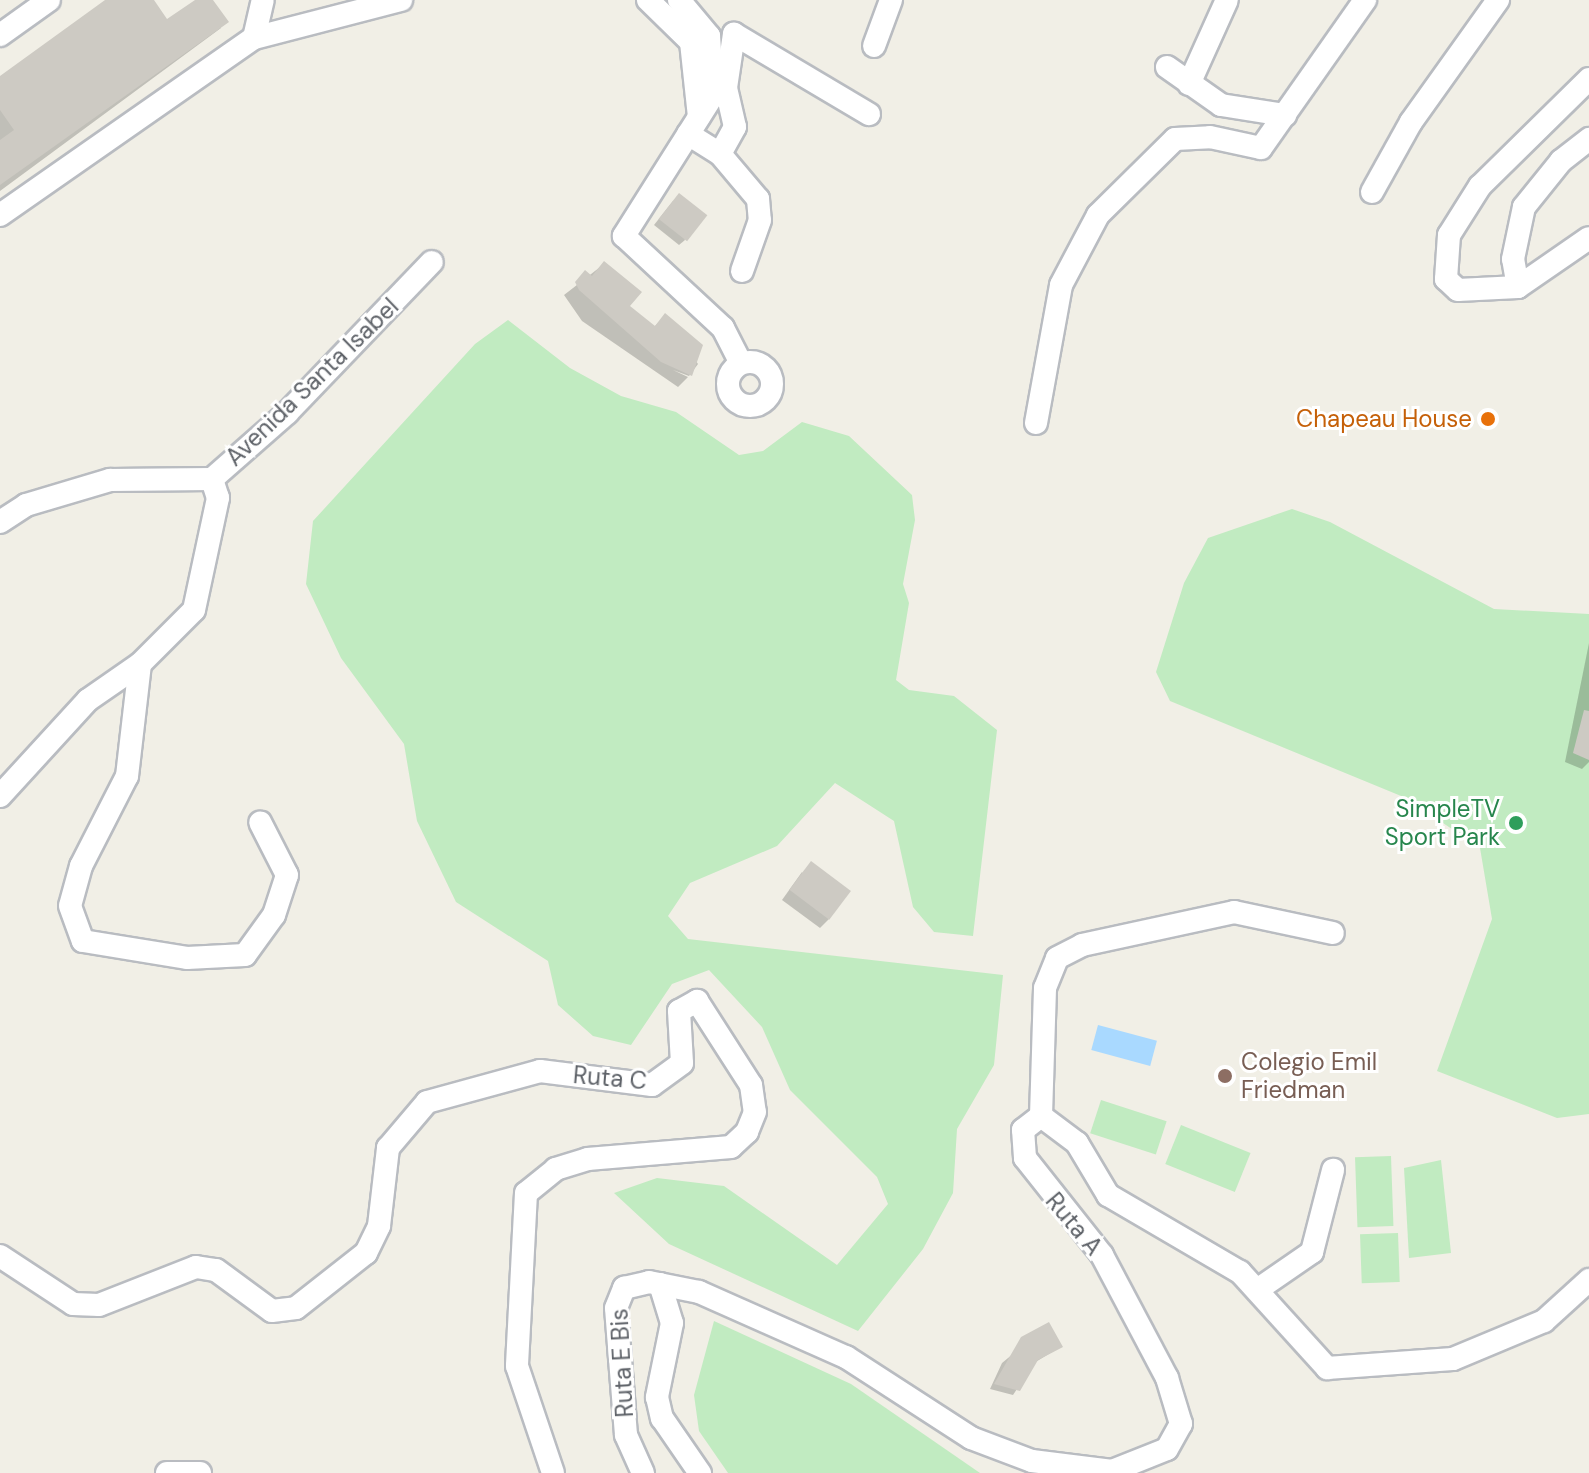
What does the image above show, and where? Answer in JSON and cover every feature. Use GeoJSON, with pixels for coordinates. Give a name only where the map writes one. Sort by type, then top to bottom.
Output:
{"type":"FeatureCollection","features":[{"type":"Feature","properties":{"kind":"street"},"geometry":{"type":"LineString","coordinates":[[0,35],[49,0]]}},
{"type":"Feature","properties":{"kind":"street"},"geometry":{"type":"LineString","coordinates":[[254,38],[263,0]]}},
{"type":"Feature","properties":{"kind":"street"},"geometry":{"type":"LineString","coordinates":[[0,215],[254,38],[401,0]]}},
{"type":"Feature","properties":{"kind":"street"},"geometry":{"type":"LineString","coordinates":[[648,0],[700,39]]}},
{"type":"Feature","properties":{"kind":"street"},"geometry":{"type":"LineString","coordinates":[[679,0],[700,39],[694,125],[624,236],[723,328],[741,363]]}},
{"type":"Feature","properties":{"kind":"street"},"geometry":{"type":"LineString","coordinates":[[874,46],[891,0]]}},
{"type":"Feature","properties":{"kind":"street"},"geometry":{"type":"LineString","coordinates":[[1189,84],[1227,0]]}},
{"type":"Feature","properties":{"kind":"street"},"geometry":{"type":"LineString","coordinates":[[1036,423],[1061,285],[1098,215],[1175,139],[1210,137],[1251,151],[1285,115],[1365,0]]}},
{"type":"Feature","properties":{"kind":"street"},"geometry":{"type":"LineString","coordinates":[[1372,192],[1411,122],[1498,0]]}},
{"type":"Feature","properties":{"kind":"street"},"geometry":{"type":"LineString","coordinates":[[720,154],[735,127],[726,88],[734,34],[869,114]]}},
{"type":"Feature","properties":{"kind":"street"},"geometry":{"type":"LineString","coordinates":[[1167,67],[1189,84],[1236,110],[1285,115]]}},
{"type":"Feature","properties":{"kind":"street"},"geometry":{"type":"LineString","coordinates":[[1589,79],[1525,134],[1449,235],[1442,261],[1458,290],[1518,287],[1589,238]]}},
{"type":"Feature","properties":{"kind":"street"},"geometry":{"type":"LineString","coordinates":[[694,125],[758,199],[760,220],[742,271]]}},
{"type":"Feature","properties":{"kind":"street"},"geometry":{"type":"LineString","coordinates":[[1518,287],[1513,259],[1524,207],[1561,161],[1589,139]]}},
{"type":"Feature","properties":{"kind":"street","name":"Avenida Santa Isabel"},"geometry":{"type":"LineString","coordinates":[[0,522],[26,505],[110,480],[212,479],[287,413],[432,262]]}},
{"type":"Feature","properties":{"kind":"street"},"geometry":{"type":"LineString","coordinates":[[0,796],[88,700],[140,664],[200,599],[218,498],[212,479]]}},
{"type":"Feature","properties":{"kind":"street"},"geometry":{"type":"LineString","coordinates":[[140,664],[127,776],[81,866],[70,906],[83,941],[187,958],[245,955],[274,915],[287,875],[260,822]]}},
{"type":"Feature","properties":{"kind":"street"},"geometry":{"type":"LineString","coordinates":[[1041,1116],[1045,988],[1057,958],[1082,945],[1234,912],[1333,933]]}},
{"type":"Feature","properties":{"kind":"street","name":"Ruta C"},"geometry":{"type":"LineString","coordinates":[[0,1256],[73,1304],[99,1305],[196,1267],[216,1270],[272,1311],[296,1308],[366,1253],[379,1226],[388,1148],[427,1102],[494,1077],[540,1071],[652,1085],[682,1063],[679,1011],[697,1001],[751,1085],[755,1112],[747,1132],[731,1147],[588,1159],[556,1169],[526,1193],[517,1366],[553,1473]]}},
{"type":"Feature","properties":{"kind":"street","name":"Ruta A"},"geometry":{"type":"LineString","coordinates":[[660,1284],[699,1292],[846,1357],[1002,1451],[1087,1470],[1153,1459],[1176,1437],[1179,1409],[1102,1255],[1025,1158],[1023,1130],[1041,1116],[1077,1143],[1108,1195],[1130,1213],[1240,1272],[1311,1357],[1327,1368],[1357,1371],[1453,1359],[1506,1340],[1544,1321],[1589,1280]]}},
{"type":"Feature","properties":{"kind":"street"},"geometry":{"type":"LineString","coordinates":[[1257,1290],[1312,1252],[1333,1170]]}},
{"type":"Feature","properties":{"kind":"street"},"geometry":{"type":"LineString","coordinates":[[660,1284],[672,1323],[657,1397],[662,1418],[700,1473]]}},
{"type":"Feature","properties":{"kind":"street","name":"Ruta E Bis"},"geometry":{"type":"LineString","coordinates":[[643,1473],[626,1435],[616,1308],[624,1288],[660,1284]]}},
{"type":"Feature","properties":{"kind":"street"},"geometry":{"type":"LineString","coordinates":[[167,1473],[200,1473]]}},
{"type":"Feature","properties":{"kind":"green space"},"geometry":{"type":"Polygon","coordinates":[[[508,320],[570,368],[621,396],[676,412],[739,455],[763,451],[802,422],[849,436],[912,495],[915,520],[903,584],[909,603],[896,680],[909,690],[954,696],[997,730],[973,936],[934,932],[913,907],[894,821],[835,783],[777,846],[690,883],[668,916],[688,939],[1003,975],[994,1065],[957,1129],[953,1193],[923,1249],[858,1331],[669,1244],[614,1193],[657,1178],[724,1186],[837,1265],[888,1204],[877,1177],[790,1090],[762,1027],[709,970],[672,984],[631,1045],[593,1036],[558,1005],[548,961],[456,902],[417,821],[404,744],[341,658],[306,584],[313,521],[475,344],[508,320]]]}},
{"type":"Feature","properties":{"kind":"green space","name":"SimpleTV Sport Park"},"geometry":{"type":"Polygon","coordinates":[[[1292,509],[1330,522],[1494,609],[1589,614],[1589,1114],[1557,1118],[1437,1071],[1492,919],[1480,848],[1406,798],[1170,701],[1156,672],[1184,583],[1208,538],[1292,509]]]}},
{"type":"Feature","properties":{"kind":"green space"},"geometry":{"type":"Polygon","coordinates":[[[1101,1100],[1167,1121],[1156,1155],[1090,1133],[1101,1100]]]}},
{"type":"Feature","properties":{"kind":"green space"},"geometry":{"type":"Polygon","coordinates":[[[1181,1125],[1251,1153],[1235,1192],[1165,1164],[1181,1125]]]}},
{"type":"Feature","properties":{"kind":"green space"},"geometry":{"type":"Polygon","coordinates":[[[1391,1156],[1393,1226],[1357,1227],[1355,1157],[1391,1156]]]}},
{"type":"Feature","properties":{"kind":"green space"},"geometry":{"type":"Polygon","coordinates":[[[1441,1160],[1451,1253],[1409,1258],[1404,1168],[1441,1160]]]}},
{"type":"Feature","properties":{"kind":"green space"},"geometry":{"type":"Polygon","coordinates":[[[1398,1233],[1400,1282],[1362,1283],[1360,1234],[1398,1233]]]}},
{"type":"Feature","properties":{"kind":"green space"},"geometry":{"type":"Polygon","coordinates":[[[714,1321],[851,1384],[980,1473],[728,1473],[699,1431],[694,1395],[714,1321]]]}},
{"type":"Feature","properties":{"kind":"water"},"geometry":{"type":"Polygon","coordinates":[[[1098,1025],[1157,1041],[1150,1066],[1091,1050],[1098,1025]]]}},
{"type":"Feature","properties":{"kind":"building"},"geometry":{"type":"Polygon","coordinates":[[[105,0],[154,0],[167,19],[195,0],[213,0],[229,22],[0,185],[0,140],[14,130],[0,110],[0,76],[105,0]]]}},
{"type":"Feature","properties":{"kind":"building"},"geometry":{"type":"Polygon","coordinates":[[[679,193],[707,215],[687,241],[659,219],[679,193]]]}},
{"type":"Feature","properties":{"kind":"building"},"geometry":{"type":"Polygon","coordinates":[[[604,261],[642,292],[630,306],[655,326],[665,313],[703,345],[692,376],[661,362],[579,290],[575,282],[585,270],[592,276],[604,261]]]}},
{"type":"Feature","properties":{"kind":"building"},"geometry":{"type":"Polygon","coordinates":[[[1584,710],[1589,711],[1589,760],[1573,753],[1584,710]]]}},
{"type":"Feature","properties":{"kind":"building"},"geometry":{"type":"Polygon","coordinates":[[[811,861],[851,891],[829,920],[789,890],[811,861]]]}},
{"type":"Feature","properties":{"kind":"building"},"geometry":{"type":"Polygon","coordinates":[[[1049,1322],[1063,1347],[1038,1360],[1020,1391],[994,1384],[1021,1337],[1049,1322]]]}},
{"type":"Feature","properties":{"kind":"place","name":"Chapeau House"},"geometry":{"type":"Point","coordinates":[1488,419]}},
{"type":"Feature","properties":{"kind":"place","name":"SimpleTV Sport Park"},"geometry":{"type":"Point","coordinates":[1516,823]}},
{"type":"Feature","properties":{"kind":"place","name":"Colegio Emil Friedman"},"geometry":{"type":"Point","coordinates":[1225,1076]}}]}
